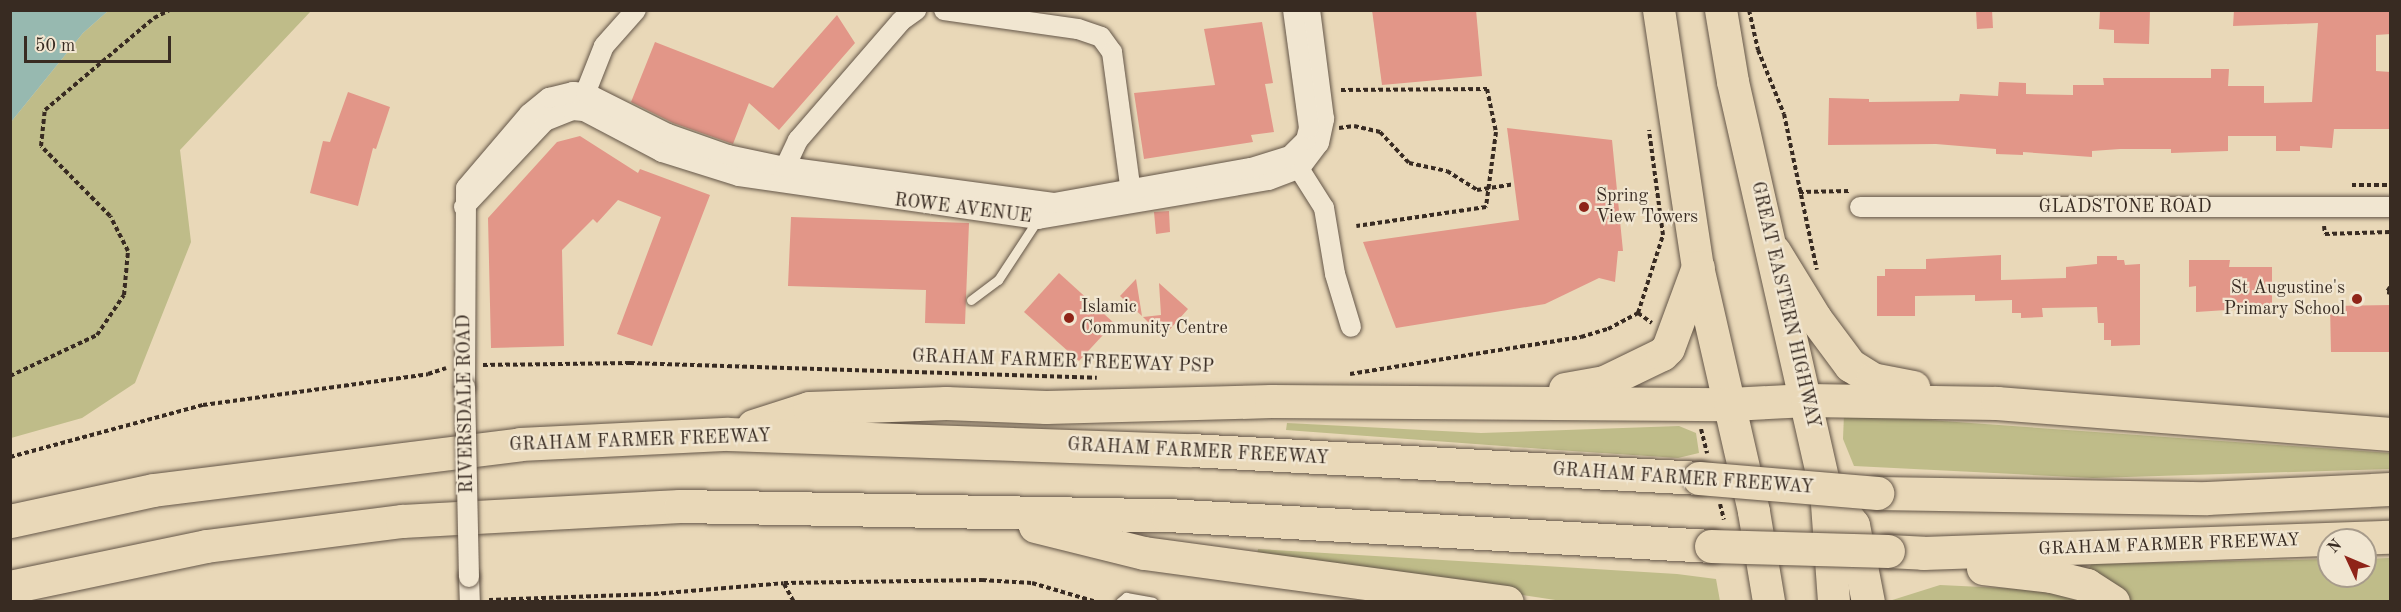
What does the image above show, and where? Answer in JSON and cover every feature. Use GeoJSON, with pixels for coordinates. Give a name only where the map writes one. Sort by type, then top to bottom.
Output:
{"type":"FeatureCollection","features":[{"type":"Feature","properties":{"kind":"highway"},"geometry":{"type":"LineString","coordinates":[[1659,10],[1698,267],[1730,404],[1769,602]]}},
{"type":"Feature","properties":{"kind":"highway","name":"GREAT EASTERN HIGHWAY"},"geometry":{"type":"LineString","coordinates":[[1721,10],[1733,82],[1774,251],[1826,490],[1834,602]]}},
{"type":"Feature","properties":{"kind":"highway"},"geometry":{"type":"LineString","coordinates":[[1774,251],[1826,335],[1850,364],[1872,379],[1997,404]]}},
{"type":"Feature","properties":{"kind":"highway"},"geometry":{"type":"LineString","coordinates":[[1498,403],[1604,382],[1662,354],[1668,348],[1698,267]]}},
{"type":"Feature","properties":{"kind":"highway"},"geometry":{"type":"LineString","coordinates":[[728,434],[809,408],[946,404],[1046,407],[1272,401],[1730,404],[1807,400],[1997,404],[2391,434]]}},
{"type":"Feature","properties":{"kind":"highway","name":"GRAHAM FARMER FREEWAY"},"geometry":{"type":"LineString","coordinates":[[10,521],[153,490],[508,446],[728,434],[1191,450],[1699,478],[1877,493],[2207,498],[2391,489]]}},
{"type":"Feature","properties":{"kind":"highway"},"geometry":{"type":"LineString","coordinates":[[1826,490],[1853,525],[1868,602]]}},
{"type":"Feature","properties":{"kind":"highway","name":"GRAHAM FARMER FREEWAY"},"geometry":{"type":"LineString","coordinates":[[10,587],[206,546],[402,521],[680,506],[978,511],[1307,521],[1711,546],[1923,554],[2391,537]]}},
{"type":"Feature","properties":{"kind":"highway"},"geometry":{"type":"LineString","coordinates":[[978,511],[1144,554],[1507,602]]}},
{"type":"Feature","properties":{"kind":"highway"},"geometry":{"type":"LineString","coordinates":[[1923,554],[1976,568],[2051,576],[2087,585],[2113,602]]}},
{"type":"Feature","properties":{"kind":"street"},"geometry":{"type":"LineString","coordinates":[[582,101],[604,46],[636,10]]}},
{"type":"Feature","properties":{"kind":"street"},"geometry":{"type":"LineString","coordinates":[[781,175],[798,140],[901,21],[916,10]]}},
{"type":"Feature","properties":{"kind":"street"},"geometry":{"type":"LineString","coordinates":[[944,10],[1078,29],[1101,36],[1112,52],[1123,115],[1130,195]]}},
{"type":"Feature","properties":{"kind":"street"},"geometry":{"type":"LineString","coordinates":[[1293,10],[1309,128],[1295,162]]}},
{"type":"Feature","properties":{"kind":"street"},"geometry":{"type":"LineString","coordinates":[[1295,162],[1319,143],[1324,119],[1310,10]]}},
{"type":"Feature","properties":{"kind":"street","name":"ROWE AVENUE"},"geometry":{"type":"LineString","coordinates":[[582,101],[662,152],[714,170],[1031,202],[1054,203],[1269,180],[1295,162]]}},
{"type":"Feature","properties":{"kind":"street","name":"RIVERSDALE ROAD"},"geometry":{"type":"LineString","coordinates":[[470,601],[464,207],[545,121],[582,101]]}},
{"type":"Feature","properties":{"kind":"street"},"geometry":{"type":"LineString","coordinates":[[1295,162],[1324,208],[1335,274],[1351,327]]}},
{"type":"Feature","properties":{"kind":"street","name":"ROWE AVENUE"},"geometry":{"type":"LineString","coordinates":[[781,175],[1038,219],[1130,195]]}},
{"type":"Feature","properties":{"kind":"street","name":"GLADSTONE ROAD"},"geometry":{"type":"LineString","coordinates":[[1860,207],[2391,207]]}},
{"type":"Feature","properties":{"kind":"lane"},"geometry":{"type":"LineString","coordinates":[[971,300],[998,280],[1038,219]]}},
{"type":"Feature","properties":{"kind":"lane"},"geometry":{"type":"LineString","coordinates":[[1120,602],[1126,597],[1153,602]]}},
{"type":"Feature","properties":{"kind":"path"},"geometry":{"type":"LineString","coordinates":[[10,376],[97,335],[124,295],[128,251],[110,216],[41,146],[45,110],[154,18],[170,10]]}},
{"type":"Feature","properties":{"kind":"path"},"geometry":{"type":"LineString","coordinates":[[1749,10],[1758,50],[1784,114],[1819,277]]}},
{"type":"Feature","properties":{"kind":"path"},"geometry":{"type":"LineString","coordinates":[[1341,90],[1487,89],[1496,132],[1486,207],[1356,226]]}},
{"type":"Feature","properties":{"kind":"path"},"geometry":{"type":"LineString","coordinates":[[1346,374],[1581,337],[1608,330],[1638,313],[1663,235],[1649,125]]}},
{"type":"Feature","properties":{"kind":"path"},"geometry":{"type":"LineString","coordinates":[[1339,128],[1354,126],[1380,132],[1409,163],[1447,171],[1467,186],[1489,191],[1514,184]]}},
{"type":"Feature","properties":{"kind":"path"},"geometry":{"type":"LineString","coordinates":[[2391,287],[2387,287],[2391,293]]}},
{"type":"Feature","properties":{"kind":"path","name":"GRAHAM FARMER FREEWAY PSP"},"geometry":{"type":"LineString","coordinates":[[478,365],[630,363],[1100,378]]}},
{"type":"Feature","properties":{"kind":"path"},"geometry":{"type":"LineString","coordinates":[[10,457],[203,405],[428,374],[451,367]]}},
{"type":"Feature","properties":{"kind":"path"},"geometry":{"type":"LineString","coordinates":[[470,601],[654,594],[784,583],[1016,582],[1097,602]]}},
{"type":"Feature","properties":{"kind":"path"},"geometry":{"type":"LineString","coordinates":[[784,583],[794,602]]}},
{"type":"Feature","properties":{"kind":"shaded area"},"geometry":{"type":"Polygon","coordinates":[[[108,11],[311,11],[180,150],[191,242],[135,383],[82,418],[11,438],[11,122],[83,33],[108,11]]]}},
{"type":"Feature","properties":{"kind":"shaded area"},"geometry":{"type":"Polygon","coordinates":[[[1844,414],[2390,453],[2390,469],[2093,478],[1854,466],[1843,439],[1844,414]]]}},
{"type":"Feature","properties":{"kind":"shaded area"},"geometry":{"type":"Polygon","coordinates":[[[1287,423],[1481,433],[1679,426],[1696,433],[1699,453],[1678,458],[1557,450],[1286,430],[1287,423]]]}},
{"type":"Feature","properties":{"kind":"shaded area"},"geometry":{"type":"Polygon","coordinates":[[[1258,549],[1677,574],[1716,579],[1720,601],[1562,601],[1257,554],[1258,549]]]}},
{"type":"Feature","properties":{"kind":"shaded area"},"geometry":{"type":"Polygon","coordinates":[[[2390,558],[2390,601],[2131,601],[2088,572],[2091,564],[2317,559],[2317,588],[2377,588],[2377,559],[2390,558]]]}},
{"type":"Feature","properties":{"kind":"shaded area"},"geometry":{"type":"Polygon","coordinates":[[[1940,585],[2045,590],[2078,601],[1886,602],[1940,585]]]}},
{"type":"Feature","properties":{"kind":"water"},"geometry":{"type":"Polygon","coordinates":[[[11,10],[108,11],[83,33],[11,122],[11,10]]]}},
{"type":"Feature","properties":{"kind":"building"},"geometry":{"type":"Polygon","coordinates":[[[1372,10],[1476,10],[1482,76],[1382,85],[1372,10]]]}},
{"type":"Feature","properties":{"kind":"building"},"geometry":{"type":"Polygon","coordinates":[[[1976,10],[1992,10],[1993,28],[1977,29],[1976,10]]]}},
{"type":"Feature","properties":{"kind":"building"},"geometry":{"type":"Polygon","coordinates":[[[2150,10],[2149,44],[2114,43],[2114,30],[2099,29],[2100,11],[2150,10]]]}},
{"type":"Feature","properties":{"kind":"building"},"geometry":{"type":"Polygon","coordinates":[[[2234,10],[2390,10],[2391,34],[2376,35],[2376,71],[2391,72],[2391,129],[2334,129],[2332,148],[2300,146],[2300,151],[2276,151],[2276,136],[2228,136],[2228,151],[2171,153],[2171,149],[2120,149],[2092,151],[2092,157],[2023,152],[2023,155],[1996,154],[1996,149],[1936,144],[1828,145],[1829,98],[1869,99],[1869,102],[1959,101],[1960,94],[1998,96],[1999,82],[2026,83],[2026,94],[2073,95],[2073,85],[2104,85],[2103,78],[2211,78],[2211,69],[2229,69],[2228,86],[2264,86],[2264,103],[2312,102],[2318,23],[2233,26],[2234,10]]]}},
{"type":"Feature","properties":{"kind":"building"},"geometry":{"type":"Polygon","coordinates":[[[837,15],[855,43],[779,130],[749,103],[733,144],[673,123],[631,102],[655,42],[773,88],[837,15]]]}},
{"type":"Feature","properties":{"kind":"building"},"geometry":{"type":"Polygon","coordinates":[[[1262,22],[1273,83],[1265,84],[1274,132],[1251,135],[1253,142],[1144,159],[1134,93],[1215,85],[1204,29],[1262,22]]]}},
{"type":"Feature","properties":{"kind":"building"},"geometry":{"type":"Polygon","coordinates":[[[348,92],[390,107],[376,149],[373,148],[358,206],[310,193],[323,141],[330,142],[348,92]]]}},
{"type":"Feature","properties":{"kind":"building"},"geometry":{"type":"Polygon","coordinates":[[[1507,128],[1612,140],[1623,251],[1618,251],[1615,282],[1599,278],[1545,304],[1396,328],[1363,242],[1519,220],[1507,128]]]}},
{"type":"Feature","properties":{"kind":"building"},"geometry":{"type":"Polygon","coordinates":[[[580,136],[638,173],[640,169],[710,195],[652,346],[617,334],[661,217],[618,200],[597,223],[593,219],[562,250],[564,346],[491,348],[488,218],[557,142],[580,136]]]}},
{"type":"Feature","properties":{"kind":"building"},"geometry":{"type":"Polygon","coordinates":[[[1169,211],[1170,232],[1156,234],[1154,212],[1169,211]]]}},
{"type":"Feature","properties":{"kind":"building"},"geometry":{"type":"Polygon","coordinates":[[[791,217],[969,223],[965,324],[925,323],[926,290],[788,286],[791,217]]]}},
{"type":"Feature","properties":{"kind":"building"},"geometry":{"type":"Polygon","coordinates":[[[2001,255],[2001,280],[2066,278],[2066,267],[2097,264],[2097,256],[2117,256],[2117,260],[2124,260],[2125,265],[2140,264],[2140,345],[2111,346],[2111,340],[2104,340],[2104,323],[2098,323],[2097,307],[2042,308],[2043,317],[2021,318],[2021,313],[2012,313],[2012,300],[1975,301],[1975,295],[1915,296],[1915,316],[1877,316],[1877,276],[1885,276],[1885,269],[1926,269],[1926,259],[2001,255]]]}},
{"type":"Feature","properties":{"kind":"building"},"geometry":{"type":"Polygon","coordinates":[[[2189,260],[2230,260],[2229,267],[2272,267],[2272,307],[2196,312],[2196,286],[2189,287],[2189,260]]]}},
{"type":"Feature","properties":{"kind":"building","name":"Islamic Community Centre"},"geometry":{"type":"Polygon","coordinates":[[[1059,273],[1114,323],[1079,361],[1024,312],[1059,273]]]}},
{"type":"Feature","properties":{"kind":"building"},"geometry":{"type":"Polygon","coordinates":[[[1136,279],[1142,316],[1120,296],[1136,279]]]}},
{"type":"Feature","properties":{"kind":"building"},"geometry":{"type":"Polygon","coordinates":[[[1159,283],[1188,309],[1163,337],[1143,317],[1161,315],[1159,283]]]}},
{"type":"Feature","properties":{"kind":"building"},"geometry":{"type":"Polygon","coordinates":[[[2391,305],[2391,352],[2331,352],[2330,306],[2391,305]]]}},
{"type":"Feature","properties":{"kind":"place","name":"Spring View Towers"},"geometry":{"type":"Point","coordinates":[1584,207]}},
{"type":"Feature","properties":{"kind":"place","name":"St Augustine's Primary School"},"geometry":{"type":"Point","coordinates":[2357,299]}},
{"type":"Feature","properties":{"kind":"place","name":"Islamic Community Centre"},"geometry":{"type":"Point","coordinates":[1069,318]}}]}
